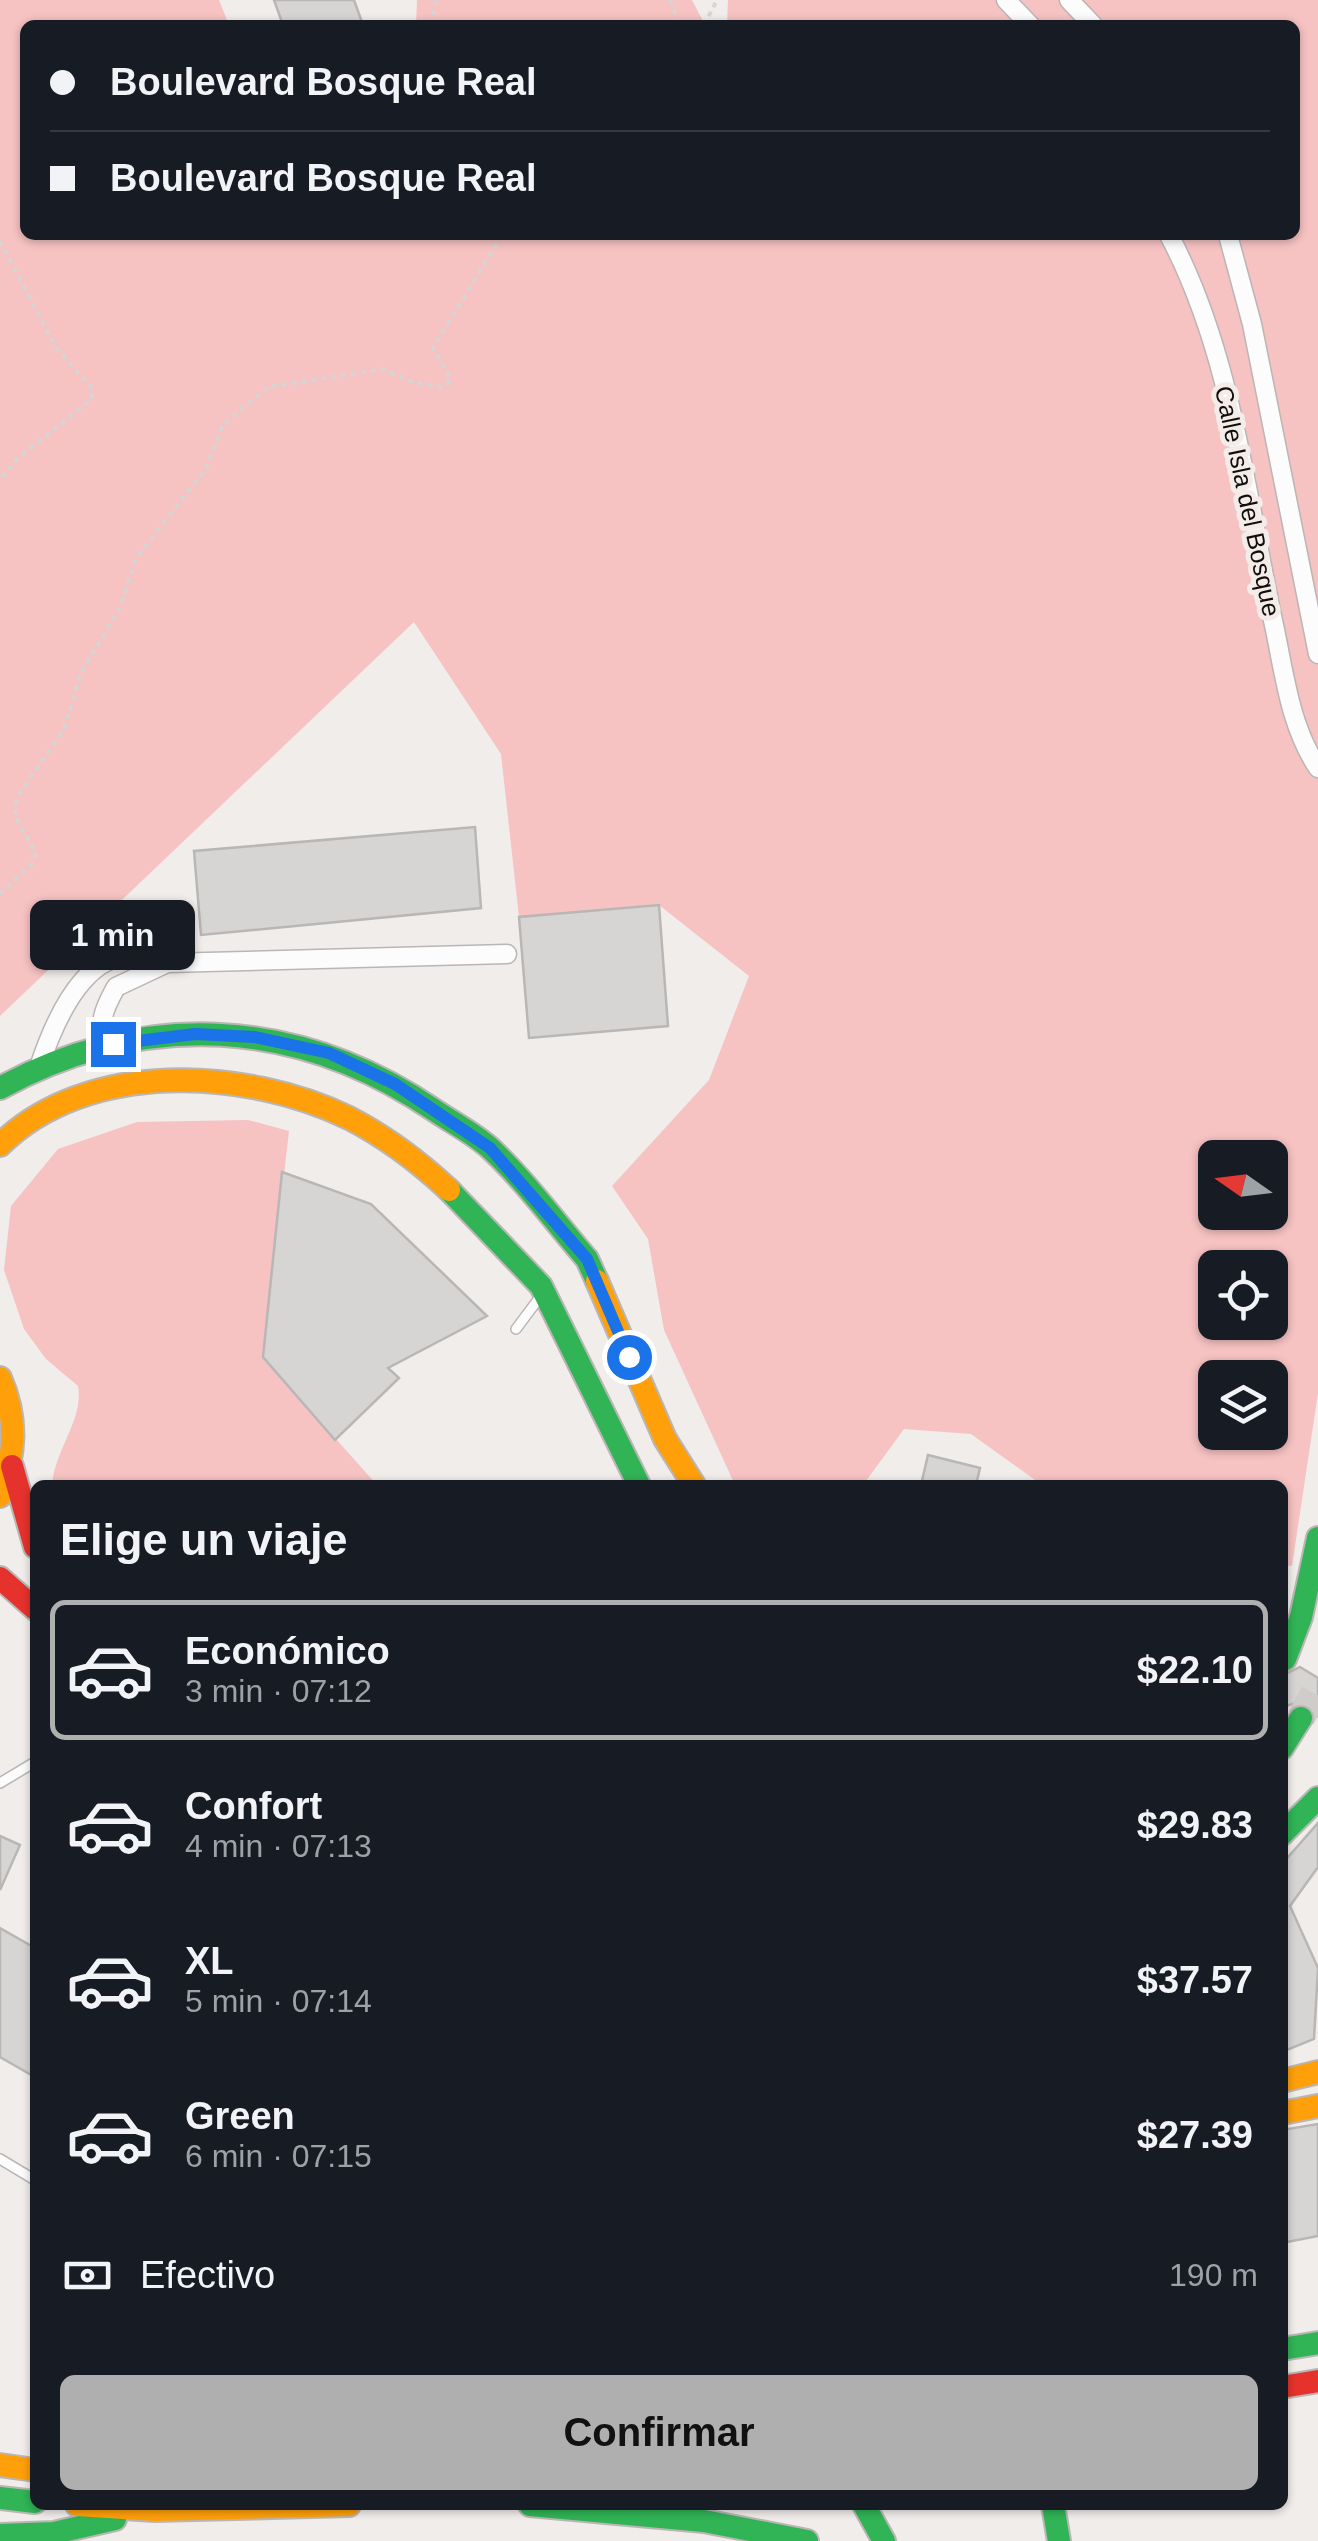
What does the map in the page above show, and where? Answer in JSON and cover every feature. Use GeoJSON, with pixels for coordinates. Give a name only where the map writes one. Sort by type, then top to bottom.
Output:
{"type":"FeatureCollection","features":[{"type":"Feature","properties":{"kind":"main road"},"geometry":{"type":"LineString","coordinates":[[0,1088],[39,1067],[113,1044],[195,1034],[255,1037],[329,1053],[395,1084],[490,1148],[587,1259],[665,1439],[691,1480]]}},
{"type":"Feature","properties":{"kind":"main road"},"geometry":{"type":"LineString","coordinates":[[0,1145],[42,1114],[82,1096],[125,1084],[244,1084],[312,1100],[377,1131],[457,1193],[545,1291],[636,1480]]}},
{"type":"Feature","properties":{"kind":"main road"},"geometry":{"type":"LineString","coordinates":[[0,1378],[9,1396],[16,1431],[12,1466],[0,1496]]}},
{"type":"Feature","properties":{"kind":"main road"},"geometry":{"type":"LineString","coordinates":[[12,1466],[30,1542]]}},
{"type":"Feature","properties":{"kind":"main road"},"geometry":{"type":"LineString","coordinates":[[1288,1656],[1310,1620],[1318,1538]]}},
{"type":"Feature","properties":{"kind":"main road"},"geometry":{"type":"LineString","coordinates":[[0,1578],[30,1605]]}},
{"type":"Feature","properties":{"kind":"main road"},"geometry":{"type":"LineString","coordinates":[[1288,1739],[1301,1718]]}},
{"type":"Feature","properties":{"kind":"main road"},"geometry":{"type":"LineString","coordinates":[[1288,1828],[1318,1798]]}},
{"type":"Feature","properties":{"kind":"main road"},"geometry":{"type":"LineString","coordinates":[[1288,2079],[1318,2072]]}},
{"type":"Feature","properties":{"kind":"main road"},"geometry":{"type":"LineString","coordinates":[[1288,2112],[1318,2106]]}},
{"type":"Feature","properties":{"kind":"main road"},"geometry":{"type":"LineString","coordinates":[[1288,2348],[1318,2343]]}},
{"type":"Feature","properties":{"kind":"main road"},"geometry":{"type":"LineString","coordinates":[[1288,2386],[1318,2382]]}},
{"type":"Feature","properties":{"kind":"main road"},"geometry":{"type":"LineString","coordinates":[[0,2462],[30,2459]]}},
{"type":"Feature","properties":{"kind":"main road"},"geometry":{"type":"LineString","coordinates":[[0,2462],[30,2469]]}},
{"type":"Feature","properties":{"kind":"main road"},"geometry":{"type":"LineString","coordinates":[[0,2498],[30,2501]]}},
{"type":"Feature","properties":{"kind":"main road"},"geometry":{"type":"LineString","coordinates":[[0,2535],[54,2533],[154,2510]]}},
{"type":"Feature","properties":{"kind":"main road"},"geometry":{"type":"LineString","coordinates":[[589,2510],[706,2520],[762,2528],[806,2541]]}},
{"type":"Feature","properties":{"kind":"main road"},"geometry":{"type":"LineString","coordinates":[[850,2510],[865,2541]]}},
{"type":"Feature","properties":{"kind":"main road"},"geometry":{"type":"LineString","coordinates":[[867,2510],[884,2541]]}},
{"type":"Feature","properties":{"kind":"main road"},"geometry":{"type":"LineString","coordinates":[[1055,2510],[1059,2541]]}},
{"type":"Feature","properties":{"kind":"street"},"geometry":{"type":"LineString","coordinates":[[1006,0],[1025,20]]}},
{"type":"Feature","properties":{"kind":"street"},"geometry":{"type":"LineString","coordinates":[[1069,0],[1088,20]]}},
{"type":"Feature","properties":{"kind":"street","name":"Calle Isla del Bosque"},"geometry":{"type":"LineString","coordinates":[[1172,240],[1188,272],[1220,370],[1291,708],[1318,768]]}},
{"type":"Feature","properties":{"kind":"street","name":"Calle Isla del Bosque"},"geometry":{"type":"LineString","coordinates":[[1229,240],[1252,324],[1318,654]]}},
{"type":"Feature","properties":{"kind":"street"},"geometry":{"type":"LineString","coordinates":[[39,1067],[64,1008],[101,964],[122,952],[144,952],[167,964]]}},
{"type":"Feature","properties":{"kind":"street"},"geometry":{"type":"LineString","coordinates":[[113,1044],[104,1036],[102,1022],[116,987],[167,964],[507,954]]}},
{"type":"Feature","properties":{"kind":"lane"},"geometry":{"type":"LineString","coordinates":[[516,1330],[545,1291]]}},
{"type":"Feature","properties":{"kind":"lane"},"geometry":{"type":"LineString","coordinates":[[0,1783],[30,1765]]}},
{"type":"Feature","properties":{"kind":"lane"},"geometry":{"type":"LineString","coordinates":[[0,2159],[30,2177]]}},
{"type":"Feature","properties":{"kind":"path"},"geometry":{"type":"LineString","coordinates":[[0,240],[55,346],[92,388],[92,399],[30,448],[0,479]]}},
{"type":"Feature","properties":{"kind":"path"},"geometry":{"type":"LineString","coordinates":[[0,894],[31,866],[36,854],[15,816],[17,796],[64,729],[81,673],[120,608],[136,558],[206,469],[223,425],[268,388],[383,369],[412,382],[443,387],[451,380],[434,348],[499,240]]}},
{"type":"Feature","properties":{"kind":"shaded area"},"geometry":{"type":"Polygon","coordinates":[[[0,0],[219,0],[227,20],[20,20],[20,240],[1300,240],[1300,20],[727,20],[728,0],[1318,0],[1318,1393],[1292,1566],[1288,1566],[1288,1480],[1035,1480],[971,1434],[904,1429],[867,1480],[733,1480],[664,1330],[648,1239],[612,1186],[709,1080],[749,976],[659,905],[519,917],[501,754],[414,622],[0,1016],[0,0]]]}},
{"type":"Feature","properties":{"kind":"shaded area"},"geometry":{"type":"Polygon","coordinates":[[[417,0],[692,0],[702,20],[416,20],[417,0]]]}},
{"type":"Feature","properties":{"kind":"shaded area"},"geometry":{"type":"Polygon","coordinates":[[[248,1120],[289,1131],[263,1357],[373,1480],[53,1480],[77,1410],[78,1386],[46,1359],[24,1329],[4,1270],[11,1206],[58,1149],[137,1122],[248,1120]]]}},
{"type":"Feature","properties":{"kind":"building"},"geometry":{"type":"Polygon","coordinates":[[[274,0],[354,0],[361,20],[281,20],[274,0]]]}},
{"type":"Feature","properties":{"kind":"building"},"geometry":{"type":"Polygon","coordinates":[[[475,827],[481,908],[201,935],[194,851],[475,827]]]}},
{"type":"Feature","properties":{"kind":"building"},"geometry":{"type":"Polygon","coordinates":[[[659,905],[668,1026],[529,1038],[519,917],[659,905]]]}},
{"type":"Feature","properties":{"kind":"building"},"geometry":{"type":"Polygon","coordinates":[[[282,1172],[371,1204],[487,1316],[388,1368],[399,1378],[335,1440],[263,1357],[282,1172]]]}},
{"type":"Feature","properties":{"kind":"building"},"geometry":{"type":"Polygon","coordinates":[[[928,1455],[980,1468],[977,1480],[922,1480],[928,1455]]]}},
{"type":"Feature","properties":{"kind":"building"},"geometry":{"type":"Polygon","coordinates":[[[1300,1667],[1318,1678],[1318,1716],[1311,1704],[1303,1701],[1288,1705],[1288,1673],[1300,1667]]]}},
{"type":"Feature","properties":{"kind":"building"},"geometry":{"type":"Polygon","coordinates":[[[1318,1823],[1318,1867],[1290,1906],[1318,1968],[1314,2039],[1288,2050],[1288,1857],[1318,1823]]]}},
{"type":"Feature","properties":{"kind":"building"},"geometry":{"type":"Polygon","coordinates":[[[0,1836],[20,1845],[0,1890],[0,1836]]]}},
{"type":"Feature","properties":{"kind":"building"},"geometry":{"type":"Polygon","coordinates":[[[0,1928],[30,1945],[30,2074],[0,2057],[0,1928]]]}},
{"type":"Feature","properties":{"kind":"building"},"geometry":{"type":"Polygon","coordinates":[[[1318,2124],[1318,2236],[1288,2242],[1288,2129],[1318,2124]]]}},
{"type":"Feature","properties":{"kind":"tunnel"},"geometry":{"type":"LineString","coordinates":[[1301,1718],[1318,1686]]}},
{"type":"Feature","properties":{"kind":"traffic: fast"},"geometry":{"type":"LineString","coordinates":[[0,1088],[55,1062],[110,1045],[166,1036],[221,1035],[275,1042],[329,1057],[382,1079],[485,1144],[587,1259],[597,1281]]}},
{"type":"Feature","properties":{"kind":"traffic: fast"},"geometry":{"type":"LineString","coordinates":[[449,1190],[541,1286],[637,1480]]}},
{"type":"Feature","properties":{"kind":"traffic: fast"},"geometry":{"type":"LineString","coordinates":[[1288,1651],[1301,1617],[1318,1538]]}},
{"type":"Feature","properties":{"kind":"traffic: fast"},"geometry":{"type":"LineString","coordinates":[[1288,1739],[1301,1718]]}},
{"type":"Feature","properties":{"kind":"traffic: fast"},"geometry":{"type":"LineString","coordinates":[[1288,1828],[1318,1798]]}},
{"type":"Feature","properties":{"kind":"traffic: fast"},"geometry":{"type":"LineString","coordinates":[[1288,2348],[1318,2343]]}},
{"type":"Feature","properties":{"kind":"traffic: fast"},"geometry":{"type":"LineString","coordinates":[[0,2498],[30,2501]]}},
{"type":"Feature","properties":{"kind":"traffic: fast"},"geometry":{"type":"LineString","coordinates":[[584,2510],[704,2521],[807,2541]]}},
{"type":"Feature","properties":{"kind":"traffic: fast"},"geometry":{"type":"LineString","coordinates":[[867,2510],[884,2541]]}},
{"type":"Feature","properties":{"kind":"traffic: fast"},"geometry":{"type":"LineString","coordinates":[[1054,2510],[1059,2541]]}},
{"type":"Feature","properties":{"kind":"traffic: fast"},"geometry":{"type":"LineString","coordinates":[[0,2535],[54,2533],[115,2519]]}},
{"type":"Feature","properties":{"kind":"traffic: slow"},"geometry":{"type":"LineString","coordinates":[[0,1145],[36,1117],[77,1097],[122,1085],[168,1080],[216,1082],[308,1101],[349,1118],[402,1151],[449,1190]]}},
{"type":"Feature","properties":{"kind":"traffic: slow"},"geometry":{"type":"LineString","coordinates":[[597,1281],[665,1439],[691,1480]]}},
{"type":"Feature","properties":{"kind":"traffic: slow"},"geometry":{"type":"LineString","coordinates":[[0,1378],[12,1423],[9,1466],[0,1496]]}},
{"type":"Feature","properties":{"kind":"traffic: slow"},"geometry":{"type":"LineString","coordinates":[[1288,2080],[1318,2072]]}},
{"type":"Feature","properties":{"kind":"traffic: slow"},"geometry":{"type":"LineString","coordinates":[[1288,2112],[1318,2106]]}},
{"type":"Feature","properties":{"kind":"traffic: slow"},"geometry":{"type":"LineString","coordinates":[[0,2465],[30,2469]]}},
{"type":"Feature","properties":{"kind":"traffic: jam"},"geometry":{"type":"LineString","coordinates":[[12,1466],[30,1529]]}},
{"type":"Feature","properties":{"kind":"traffic: jam"},"geometry":{"type":"LineString","coordinates":[[0,1578],[30,1605]]}},
{"type":"Feature","properties":{"kind":"traffic: jam"},"geometry":{"type":"LineString","coordinates":[[1288,2386],[1318,2381]]}},
{"type":"Feature","properties":{"kind":"route"},"geometry":{"type":"LineString","coordinates":[[113,1044],[195,1034],[255,1037],[329,1053],[395,1084],[490,1148],[587,1259],[629,1357]]}}]}
